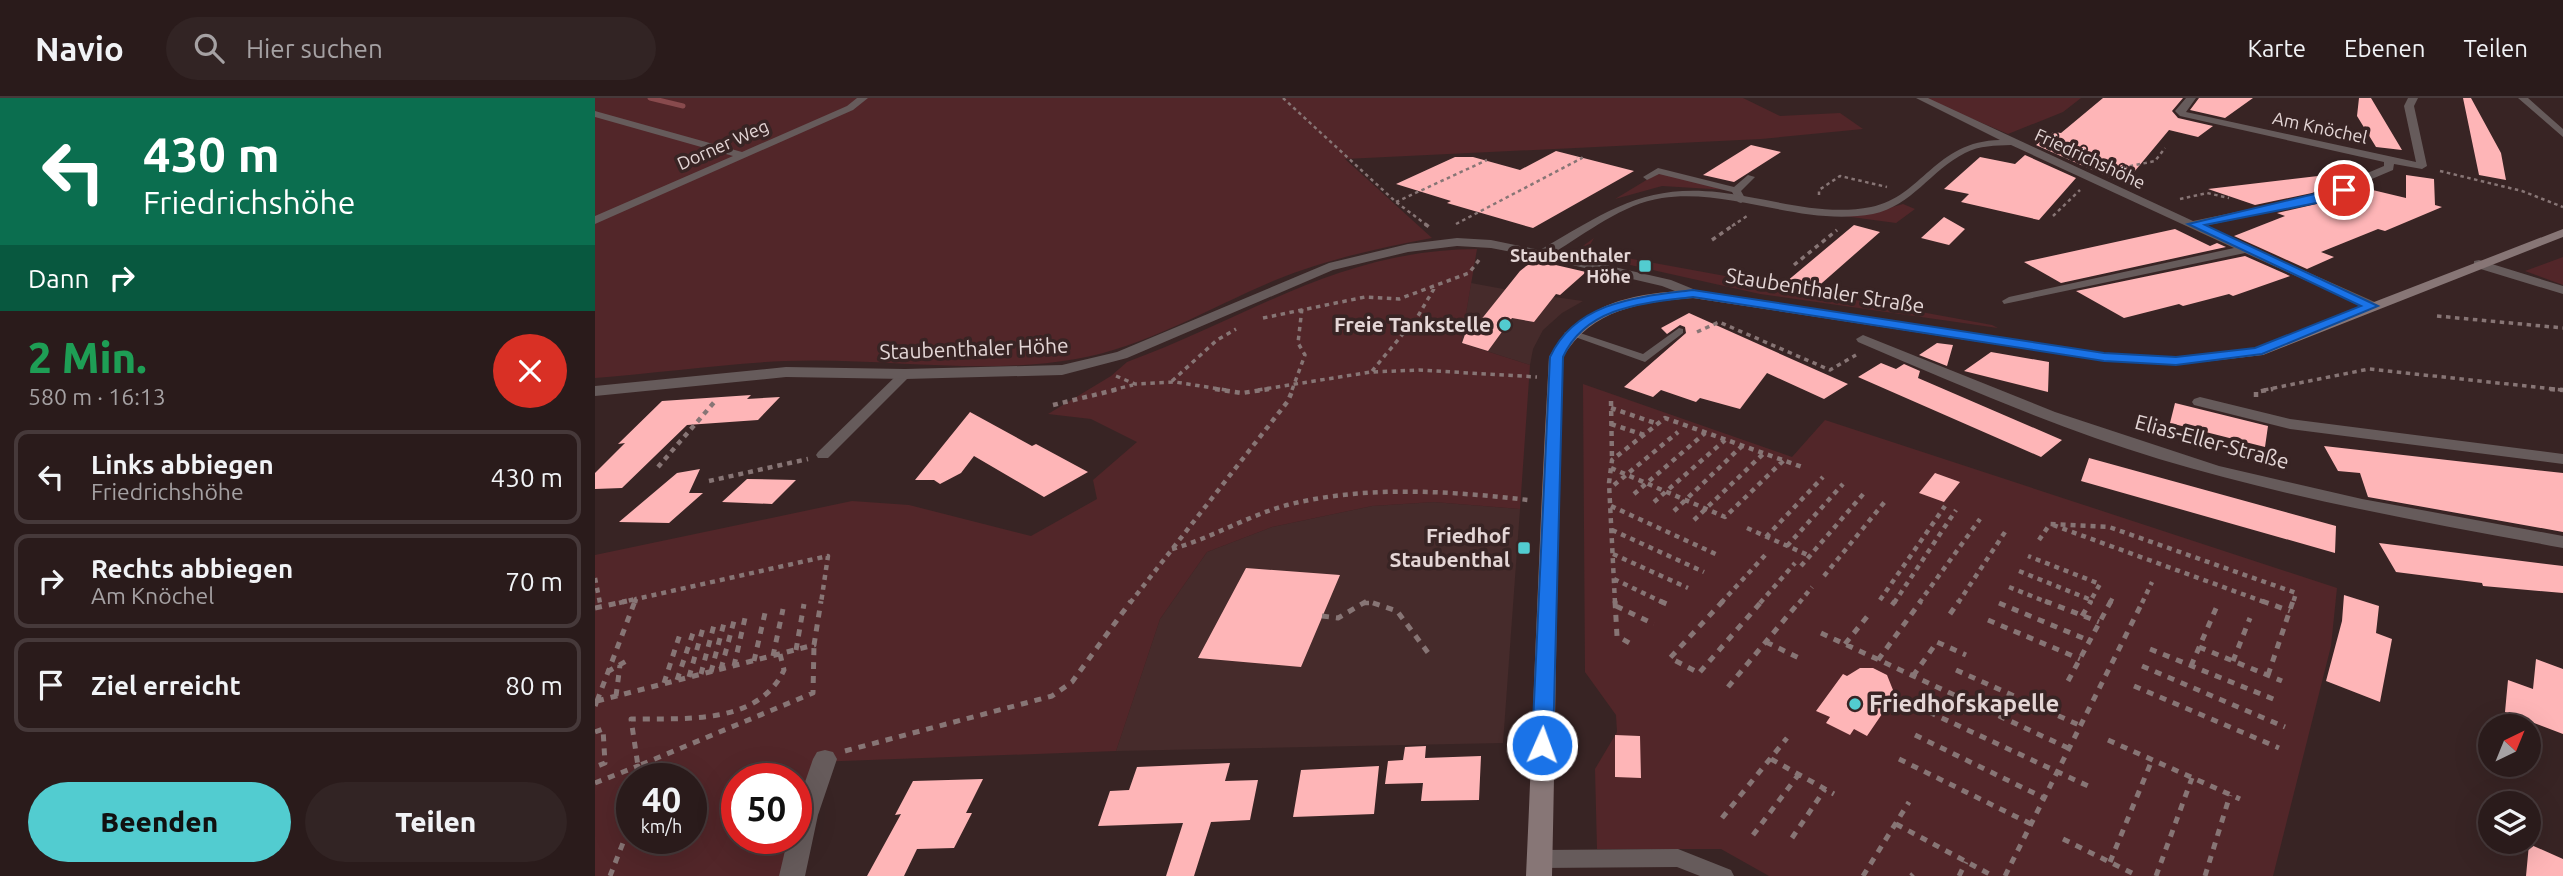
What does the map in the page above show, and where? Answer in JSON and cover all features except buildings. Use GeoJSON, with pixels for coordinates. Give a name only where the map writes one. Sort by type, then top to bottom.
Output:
{"type":"FeatureCollection","features":[{"type":"Feature","properties":{"kind":"main road","name":"Staubenthaler Straße"},"geometry":{"type":"LineString","coordinates":[[1570,333],[1604,310],[1629,301],[1693,294],[2104,357],[2176,361],[2258,352],[2563,233]]}},
{"type":"Feature","properties":{"kind":"main road"},"geometry":{"type":"LineString","coordinates":[[1539,868],[1556,357],[1570,333]]}},
{"type":"Feature","properties":{"kind":"street","name":"Dorner Weg"},"geometry":{"type":"LineString","coordinates":[[595,220],[850,108],[863,98]]}},
{"type":"Feature","properties":{"kind":"street","name":"Friedrichshöhe"},"geometry":{"type":"LineString","coordinates":[[1920,98],[2372,306]]}},
{"type":"Feature","properties":{"kind":"street","name":"Am Knöchel"},"geometry":{"type":"LineString","coordinates":[[2191,98],[2180,111],[2183,114],[2422,166]]}},
{"type":"Feature","properties":{"kind":"street"},"geometry":{"type":"LineString","coordinates":[[2413,98],[2409,106],[2422,166]]}},
{"type":"Feature","properties":{"kind":"street"},"geometry":{"type":"LineString","coordinates":[[2523,98],[2563,134]]}},
{"type":"Feature","properties":{"kind":"street"},"geometry":{"type":"LineString","coordinates":[[595,114],[742,155]]}},
{"type":"Feature","properties":{"kind":"street"},"geometry":{"type":"LineString","coordinates":[[1542,254],[1633,202],[1682,193],[1738,195],[1818,210],[1850,213],[1885,207],[1958,153],[1976,145],[2013,142]]}},
{"type":"Feature","properties":{"kind":"street","name":"Am Knöchel"},"geometry":{"type":"LineString","coordinates":[[2194,224],[2316,200],[2389,169],[2389,160]]}},
{"type":"Feature","properties":{"kind":"street","name":"Staubenthaler Höhe"},"geometry":{"type":"LineString","coordinates":[[595,391],[786,372],[905,374],[1062,370],[1102,362],[1319,271],[1408,248],[1457,242],[1492,244],[1542,254],[1666,283],[1693,294]]}},
{"type":"Feature","properties":{"kind":"street"},"geometry":{"type":"LineString","coordinates":[[2009,301],[2247,248]]}},
{"type":"Feature","properties":{"kind":"street"},"geometry":{"type":"LineString","coordinates":[[2479,264],[2563,290]]}},
{"type":"Feature","properties":{"kind":"street","name":"Elias-Eller-Straße"},"geometry":{"type":"LineString","coordinates":[[1863,339],[2018,404],[2165,456],[2378,507],[2563,542]]}},
{"type":"Feature","properties":{"kind":"street","name":"Elias-Eller-Straße"},"geometry":{"type":"LineString","coordinates":[[2200,402],[2290,424],[2563,459]]}},
{"type":"Feature","properties":{"kind":"street"},"geometry":{"type":"LineString","coordinates":[[792,876],[806,815],[825,759]]}},
{"type":"Feature","properties":{"kind":"lane"},"geometry":{"type":"LineString","coordinates":[[1647,177],[1658,171],[1738,195],[1751,177]]}},
{"type":"Feature","properties":{"kind":"lane"},"geometry":{"type":"LineString","coordinates":[[1570,333],[1645,358],[1679,331]]}},
{"type":"Feature","properties":{"kind":"lane"},"geometry":{"type":"LineString","coordinates":[[823,456],[905,374]]}},
{"type":"Feature","properties":{"kind":"lane"},"geometry":{"type":"LineString","coordinates":[[1539,868],[1678,858],[1724,876]]}},
{"type":"Feature","properties":{"kind":"path"},"geometry":{"type":"LineString","coordinates":[[1283,98],[1396,202],[1439,233],[1457,242]]}},
{"type":"Feature","properties":{"kind":"path"},"geometry":{"type":"LineString","coordinates":[[2053,216],[2087,177],[2155,160],[2165,148]]}},
{"type":"Feature","properties":{"kind":"path"},"geometry":{"type":"LineString","coordinates":[[1439,233],[1582,158],[1577,157]]}},
{"type":"Feature","properties":{"kind":"path"},"geometry":{"type":"LineString","coordinates":[[1396,202],[1487,160]]}},
{"type":"Feature","properties":{"kind":"path"},"geometry":{"type":"LineString","coordinates":[[2422,166],[2522,191],[2563,207]]}},
{"type":"Feature","properties":{"kind":"path"},"geometry":{"type":"LineString","coordinates":[[1818,210],[1819,190],[1840,176],[1908,192]]}},
{"type":"Feature","properties":{"kind":"path"},"geometry":{"type":"LineString","coordinates":[[1794,265],[1845,223],[1850,213]]}},
{"type":"Feature","properties":{"kind":"path"},"geometry":{"type":"LineString","coordinates":[[1712,240],[1743,219]]}},
{"type":"Feature","properties":{"kind":"path"},"geometry":{"type":"LineString","coordinates":[[1259,319],[1302,308],[1365,298],[1399,299],[1469,273],[1492,244]]}},
{"type":"Feature","properties":{"kind":"path"},"geometry":{"type":"LineString","coordinates":[[1371,372],[1381,355],[1420,313],[1425,300],[1436,287]]}},
{"type":"Feature","properties":{"kind":"path"},"geometry":{"type":"LineString","coordinates":[[825,759],[1052,696],[1072,682],[1288,401],[1305,355],[1298,343],[1302,308]]}},
{"type":"Feature","properties":{"kind":"path"},"geometry":{"type":"LineString","coordinates":[[2437,316],[2563,328]]}},
{"type":"Feature","properties":{"kind":"path"},"geometry":{"type":"LineString","coordinates":[[1679,331],[1698,333],[1719,322],[1830,370]]}},
{"type":"Feature","properties":{"kind":"path"},"geometry":{"type":"LineString","coordinates":[[1172,382],[1217,340],[1237,328]]}},
{"type":"Feature","properties":{"kind":"path"},"geometry":{"type":"LineString","coordinates":[[1102,362],[1106,371],[1135,384]]}},
{"type":"Feature","properties":{"kind":"path"},"geometry":{"type":"LineString","coordinates":[[2253,415],[2256,392],[2369,369],[2563,390]]}},
{"type":"Feature","properties":{"kind":"path"},"geometry":{"type":"LineString","coordinates":[[1053,405],[1135,384],[1172,382],[1242,393],[1371,372],[1474,372],[1555,378]]}},
{"type":"Feature","properties":{"kind":"path"},"geometry":{"type":"LineString","coordinates":[[658,467],[736,376]]}},
{"type":"Feature","properties":{"kind":"path"},"geometry":{"type":"LineString","coordinates":[[1611,401],[1611,506],[1617,636],[1633,645]]}},
{"type":"Feature","properties":{"kind":"path"},"geometry":{"type":"LineString","coordinates":[[1611,408],[1658,424]]}},
{"type":"Feature","properties":{"kind":"path"},"geometry":{"type":"LineString","coordinates":[[1612,460],[1665,418],[1805,468]]}},
{"type":"Feature","properties":{"kind":"path"},"geometry":{"type":"LineString","coordinates":[[1611,424],[1644,435]]}},
{"type":"Feature","properties":{"kind":"path"},"geometry":{"type":"LineString","coordinates":[[1613,485],[1678,432]]}},
{"type":"Feature","properties":{"kind":"path"},"geometry":{"type":"LineString","coordinates":[[1634,494],[1706,432]]}},
{"type":"Feature","properties":{"kind":"path"},"geometry":{"type":"LineString","coordinates":[[1654,502],[1725,439]]}},
{"type":"Feature","properties":{"kind":"path"},"geometry":{"type":"LineString","coordinates":[[1674,511],[1743,445]]}},
{"type":"Feature","properties":{"kind":"path"},"geometry":{"type":"LineString","coordinates":[[1694,520],[1764,453]]}},
{"type":"Feature","properties":{"kind":"path"},"geometry":{"type":"LineString","coordinates":[[709,481],[823,456]]}},
{"type":"Feature","properties":{"kind":"path"},"geometry":{"type":"LineString","coordinates":[[1611,468],[1725,517],[1784,460]]}},
{"type":"Feature","properties":{"kind":"path"},"geometry":{"type":"LineString","coordinates":[[1766,537],[1823,477]]}},
{"type":"Feature","properties":{"kind":"path"},"geometry":{"type":"LineString","coordinates":[[1787,546],[1843,484]]}},
{"type":"Feature","properties":{"kind":"path"},"geometry":{"type":"LineString","coordinates":[[1172,550],[1209,538],[1256,515],[1287,506],[1355,496],[1395,492],[1466,492],[1550,503]]}},
{"type":"Feature","properties":{"kind":"path"},"geometry":{"type":"LineString","coordinates":[[1768,552],[1670,658],[1699,673],[1865,492]]}},
{"type":"Feature","properties":{"kind":"path"},"geometry":{"type":"LineString","coordinates":[[1824,576],[1887,499]]}},
{"type":"Feature","properties":{"kind":"path"},"geometry":{"type":"LineString","coordinates":[[1611,506],[1720,556]]}},
{"type":"Feature","properties":{"kind":"path"},"geometry":{"type":"LineString","coordinates":[[1880,600],[1945,506]]}},
{"type":"Feature","properties":{"kind":"path"},"geometry":{"type":"LineString","coordinates":[[1892,606],[1956,510]]}},
{"type":"Feature","properties":{"kind":"path"},"geometry":{"type":"LineString","coordinates":[[1878,660],[1980,519]]}},
{"type":"Feature","properties":{"kind":"path"},"geometry":{"type":"LineString","coordinates":[[2039,540],[2050,524]]}},
{"type":"Feature","properties":{"kind":"path"},"geometry":{"type":"LineString","coordinates":[[2050,524],[2109,527],[2296,593],[2268,675]]}},
{"type":"Feature","properties":{"kind":"path"},"geometry":{"type":"LineString","coordinates":[[2050,524],[2290,611]]}},
{"type":"Feature","properties":{"kind":"path"},"geometry":{"type":"LineString","coordinates":[[1747,528],[1809,556]]}},
{"type":"Feature","properties":{"kind":"path"},"geometry":{"type":"LineString","coordinates":[[1950,614],[2007,528]]}},
{"type":"Feature","properties":{"kind":"path"},"geometry":{"type":"LineString","coordinates":[[1612,530],[1704,572]]}},
{"type":"Feature","properties":{"kind":"path"},"geometry":{"type":"LineString","coordinates":[[1613,554],[1688,588]]}},
{"type":"Feature","properties":{"kind":"path"},"geometry":{"type":"LineString","coordinates":[[595,579],[598,605],[828,556],[814,645],[813,693],[645,763]]}},
{"type":"Feature","properties":{"kind":"path"},"geometry":{"type":"LineString","coordinates":[[2028,556],[2100,584],[2082,615]]}},
{"type":"Feature","properties":{"kind":"path"},"geometry":{"type":"LineString","coordinates":[[2019,571],[2091,600]]}},
{"type":"Feature","properties":{"kind":"path"},"geometry":{"type":"LineString","coordinates":[[1614,579],[1671,606]]}},
{"type":"Feature","properties":{"kind":"path"},"geometry":{"type":"LineString","coordinates":[[2005,876],[2152,582]]}},
{"type":"Feature","properties":{"kind":"path"},"geometry":{"type":"LineString","coordinates":[[1728,687],[1812,587]]}},
{"type":"Feature","properties":{"kind":"path"},"geometry":{"type":"LineString","coordinates":[[2009,587],[2100,622]]}},
{"type":"Feature","properties":{"kind":"path"},"geometry":{"type":"LineString","coordinates":[[2068,681],[2114,595]]}},
{"type":"Feature","properties":{"kind":"path"},"geometry":{"type":"LineString","coordinates":[[596,703],[636,599]]}},
{"type":"Feature","properties":{"kind":"path"},"geometry":{"type":"LineString","coordinates":[[1322,616],[1338,618],[1367,601],[1397,611],[1429,654]]}},
{"type":"Feature","properties":{"kind":"path"},"geometry":{"type":"LineString","coordinates":[[1999,603],[2090,641]]}},
{"type":"Feature","properties":{"kind":"path"},"geometry":{"type":"LineString","coordinates":[[796,650],[804,604]]}},
{"type":"Feature","properties":{"kind":"path"},"geometry":{"type":"LineString","coordinates":[[1616,605],[1654,624]]}},
{"type":"Feature","properties":{"kind":"path"},"geometry":{"type":"LineString","coordinates":[[2191,666],[2217,606]]}},
{"type":"Feature","properties":{"kind":"path"},"geometry":{"type":"LineString","coordinates":[[638,763],[631,719],[729,713],[753,704],[773,690],[784,670],[777,655],[783,609]]}},
{"type":"Feature","properties":{"kind":"path"},"geometry":{"type":"LineString","coordinates":[[754,661],[765,613]]}},
{"type":"Feature","properties":{"kind":"path"},"geometry":{"type":"LineString","coordinates":[[1846,645],[1870,613]]}},
{"type":"Feature","properties":{"kind":"path"},"geometry":{"type":"LineString","coordinates":[[734,666],[745,618]]}},
{"type":"Feature","properties":{"kind":"path"},"geometry":{"type":"LineString","coordinates":[[2233,661],[2250,618]]}},
{"type":"Feature","properties":{"kind":"path"},"geometry":{"type":"LineString","coordinates":[[1988,620],[2080,659]]}},
{"type":"Feature","properties":{"kind":"path"},"geometry":{"type":"LineString","coordinates":[[721,670],[734,621]]}},
{"type":"Feature","properties":{"kind":"path"},"geometry":{"type":"LineString","coordinates":[[711,672],[724,623]]}},
{"type":"Feature","properties":{"kind":"path"},"geometry":{"type":"LineString","coordinates":[[700,675],[714,625]]}},
{"type":"Feature","properties":{"kind":"path"},"geometry":{"type":"LineString","coordinates":[[689,678],[703,628]]}},
{"type":"Feature","properties":{"kind":"path"},"geometry":{"type":"LineString","coordinates":[[677,681],[694,631]]}},
{"type":"Feature","properties":{"kind":"path"},"geometry":{"type":"LineString","coordinates":[[1821,633],[2068,748]]}},
{"type":"Feature","properties":{"kind":"path"},"geometry":{"type":"LineString","coordinates":[[664,683],[680,634]]}},
{"type":"Feature","properties":{"kind":"path"},"geometry":{"type":"LineString","coordinates":[[1766,642],[1801,659]]}},
{"type":"Feature","properties":{"kind":"path"},"geometry":{"type":"LineString","coordinates":[[1913,676],[1937,642],[1966,655]]}},
{"type":"Feature","properties":{"kind":"path"},"geometry":{"type":"LineString","coordinates":[[596,703],[814,645]]}},
{"type":"Feature","properties":{"kind":"path"},"geometry":{"type":"LineString","coordinates":[[2199,648],[2282,681]]}},
{"type":"Feature","properties":{"kind":"path"},"geometry":{"type":"LineString","coordinates":[[2150,649],[2278,701]]}},
{"type":"Feature","properties":{"kind":"path"},"geometry":{"type":"LineString","coordinates":[[607,673],[628,660]]}},
{"type":"Feature","properties":{"kind":"path"},"geometry":{"type":"LineString","coordinates":[[616,696],[620,665]]}},
{"type":"Feature","properties":{"kind":"path"},"geometry":{"type":"LineString","coordinates":[[2142,666],[2285,727]]}},
{"type":"Feature","properties":{"kind":"path"},"geometry":{"type":"LineString","coordinates":[[1956,670],[2079,726]]}},
{"type":"Feature","properties":{"kind":"path"},"geometry":{"type":"LineString","coordinates":[[2134,685],[2279,748]]}},
{"type":"Feature","properties":{"kind":"path"},"geometry":{"type":"LineString","coordinates":[[1929,712],[2088,786]]}},
{"type":"Feature","properties":{"kind":"path"},"geometry":{"type":"LineString","coordinates":[[595,732],[603,729],[605,763],[595,767]]}},
{"type":"Feature","properties":{"kind":"path"},"geometry":{"type":"LineString","coordinates":[[1915,735],[2044,798]]}},
{"type":"Feature","properties":{"kind":"path"},"geometry":{"type":"LineString","coordinates":[[1722,818],[1787,738]]}},
{"type":"Feature","properties":{"kind":"path"},"geometry":{"type":"LineString","coordinates":[[2108,740],[2241,799]]}},
{"type":"Feature","properties":{"kind":"path"},"geometry":{"type":"LineString","coordinates":[[1771,759],[1834,794]]}},
{"type":"Feature","properties":{"kind":"path"},"geometry":{"type":"LineString","coordinates":[[1899,759],[2031,824]]}},
{"type":"Feature","properties":{"kind":"path"},"geometry":{"type":"LineString","coordinates":[[2110,862],[2152,760]]}},
{"type":"Feature","properties":{"kind":"path"},"geometry":{"type":"LineString","coordinates":[[1753,835],[1799,774]]}},
{"type":"Feature","properties":{"kind":"path"},"geometry":{"type":"LineString","coordinates":[[595,783],[616,775]]}},
{"type":"Feature","properties":{"kind":"path"},"geometry":{"type":"LineString","coordinates":[[2156,876],[2192,778]]}},
{"type":"Feature","properties":{"kind":"path"},"geometry":{"type":"LineString","coordinates":[[1792,838],[1825,789]]}},
{"type":"Feature","properties":{"kind":"path"},"geometry":{"type":"LineString","coordinates":[[2205,876],[2231,794]]}},
{"type":"Feature","properties":{"kind":"path"},"geometry":{"type":"LineString","coordinates":[[1863,876],[1909,802]]}},
{"type":"Feature","properties":{"kind":"path"},"geometry":{"type":"LineString","coordinates":[[1896,824],[1993,876]]}},
{"type":"Feature","properties":{"kind":"path"},"geometry":{"type":"LineString","coordinates":[[2063,839],[2138,876]]}},
{"type":"Feature","properties":{"kind":"path"},"geometry":{"type":"LineString","coordinates":[[610,876],[619,854]]}},
{"type":"Feature","properties":{"kind":"path"},"geometry":{"type":"LineString","coordinates":[[1959,876],[1966,862]]}},
{"type":"Feature","properties":{"kind":"shaded area"},"geometry":{"type":"Polygon","coordinates":[[[595,98],[1743,98],[1780,116],[1840,113],[1863,129],[1761,139],[1345,159],[1432,238],[1371,250],[1312,267],[1273,281],[1127,346],[1076,359],[1004,366],[785,361],[595,378],[595,98]]]}},
{"type":"Feature","properties":{"kind":"shaded area"},"geometry":{"type":"Polygon","coordinates":[[[1923,98],[2081,98],[2063,112],[2008,134],[1923,98]]]}},
{"type":"Feature","properties":{"kind":"shaded area"},"geometry":{"type":"Polygon","coordinates":[[[1658,173],[1728,190],[1662,186],[1615,199],[1658,173]]]}},
{"type":"Feature","properties":{"kind":"shaded area"},"geometry":{"type":"Polygon","coordinates":[[[1903,204],[1915,209],[1896,223],[1829,214],[1864,215],[1903,204]]]}},
{"type":"Feature","properties":{"kind":"shaded area"},"geometry":{"type":"Polygon","coordinates":[[[1594,238],[1588,248],[1594,252],[1998,328],[1760,294],[1581,254],[1580,248],[1594,238]]]}},
{"type":"Feature","properties":{"kind":"shaded area"},"geometry":{"type":"Polygon","coordinates":[[[1477,249],[1461,343],[1530,365],[1520,509],[1434,502],[1372,506],[1272,527],[1207,552],[1160,619],[1116,751],[815,762],[812,775],[812,763],[721,763],[721,854],[793,854],[788,876],[595,876],[595,555],[852,501],[909,505],[1031,536],[1097,499],[1093,480],[1137,442],[1091,419],[1048,414],[1111,376],[1127,362],[1296,289],[1381,261],[1427,252],[1477,249]]]}},
{"type":"Feature","properties":{"kind":"shaded area"},"geometry":{"type":"Polygon","coordinates":[[[2563,257],[2563,285],[2525,271],[2563,257]]]}},
{"type":"Feature","properties":{"kind":"shaded area","name":"Freie Tankstelle"},"geometry":{"type":"Polygon","coordinates":[[[1471,283],[1583,301],[1562,313],[1543,330],[1533,349],[1530,365],[1461,343],[1471,283]]]}},
{"type":"Feature","properties":{"kind":"shaded area"},"geometry":{"type":"Polygon","coordinates":[[[1583,384],[1792,457],[1825,420],[2337,588],[2331,646],[2273,876],[1769,876],[1721,849],[1597,849],[1595,769],[1617,732],[1616,715],[1585,672],[1583,384]]]}},
{"type":"Feature","properties":{"kind":"shaded area"},"geometry":{"type":"Polygon","coordinates":[[[1434,502],[1520,509],[1503,743],[1116,751],[1160,619],[1207,552],[1272,527],[1372,506],[1434,502]]]}},
{"type":"Feature","properties":{"kind":"waterway"},"geometry":{"type":"LineString","coordinates":[[650,98],[683,106]]}},
{"type":"Feature","properties":{"kind":"place","name":"Staubenthaler Höhe"},"geometry":{"type":"Point","coordinates":[1645,266]}},
{"type":"Feature","properties":{"kind":"place","name":"Freie Tankstelle"},"geometry":{"type":"Point","coordinates":[1505,325]}},
{"type":"Feature","properties":{"kind":"place","name":"Friedhof Staubenthal"},"geometry":{"type":"Point","coordinates":[1524,548]}},
{"type":"Feature","properties":{"kind":"place","name":"Friedhofskapelle"},"geometry":{"type":"Point","coordinates":[1855,704]}},
{"type":"Feature","properties":{"kind":"route"},"geometry":{"type":"LineString","coordinates":[[1542,745],[1556,357],[1563,342],[1582,322],[1629,301],[1662,295],[1693,294],[2104,357],[2176,361],[2258,352],[2372,306],[2194,224],[2316,200],[2344,190]]}}]}
